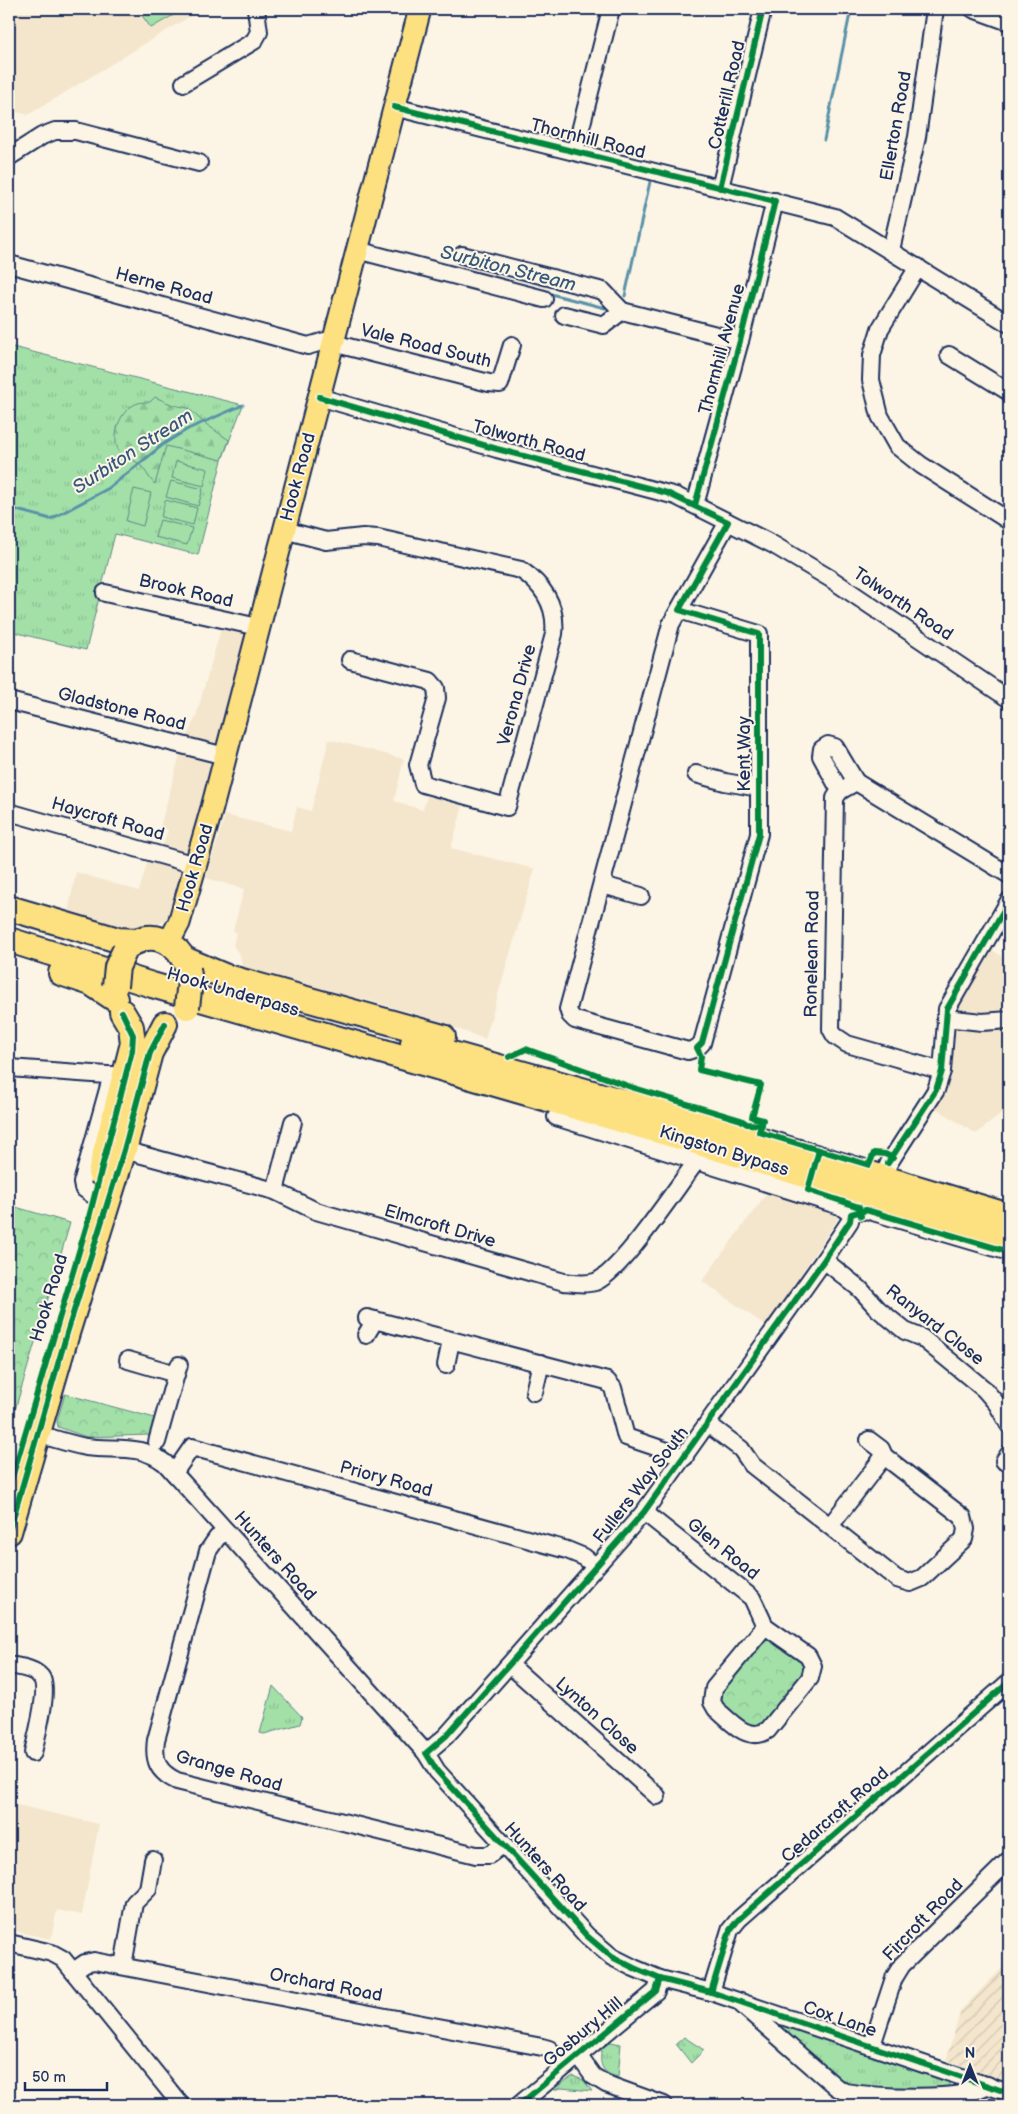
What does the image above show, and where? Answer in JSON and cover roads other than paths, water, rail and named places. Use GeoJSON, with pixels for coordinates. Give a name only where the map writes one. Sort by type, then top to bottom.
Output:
{"type":"FeatureCollection","features":[{"type":"Feature","properties":{"kind":"highway"},"geometry":{"type":"LineString","coordinates":[[9,908],[131,945]]}},
{"type":"Feature","properties":{"kind":"highway","name":"Hook Underpass"},"geometry":{"type":"LineString","coordinates":[[9,926],[377,1034],[449,1061]]}},
{"type":"Feature","properties":{"kind":"highway"},"geometry":{"type":"LineString","coordinates":[[116,1148],[119,1075],[132,1051],[133,1035],[117,999],[118,967],[131,945],[148,939],[180,957],[224,976],[406,1025],[568,1075],[727,1131]]}},
{"type":"Feature","properties":{"kind":"highway","name":"Hook Underpass"},"geometry":{"type":"LineString","coordinates":[[9,940],[152,985],[449,1061]]}},
{"type":"Feature","properties":{"kind":"highway"},"geometry":{"type":"LineString","coordinates":[[9,956],[91,983],[117,999],[132,1020],[142,1023],[154,1025],[178,1015],[215,1017],[556,1117],[779,1168]]}},
{"type":"Feature","properties":{"kind":"highway"},"geometry":{"type":"LineString","coordinates":[[178,1015],[189,994],[180,957]]}},
{"type":"Feature","properties":{"kind":"highway","name":"Hook Road"},"geometry":{"type":"LineString","coordinates":[[9,1532],[116,1148],[150,1053],[178,1015]]}},
{"type":"Feature","properties":{"kind":"highway","name":"Kingston Bypass"},"geometry":{"type":"LineString","coordinates":[[449,1061],[727,1131],[1009,1216]]}},
{"type":"Feature","properties":{"kind":"highway","name":"Kingston Bypass"},"geometry":{"type":"LineString","coordinates":[[449,1061],[779,1168],[1009,1237]]}},
{"type":"Feature","properties":{"kind":"highway","name":"Hook Road"},"geometry":{"type":"LineString","coordinates":[[9,1488],[94,1196],[116,1148]]}},
{"type":"Feature","properties":{"kind":"main road","name":"Hook Road"},"geometry":{"type":"LineString","coordinates":[[180,957],[179,923],[225,756],[420,9]]}},
{"type":"Feature","properties":{"kind":"street"},"geometry":{"type":"LineString","coordinates":[[184,83],[254,41],[259,32],[256,9]]}},
{"type":"Feature","properties":{"kind":"street"},"geometry":{"type":"LineString","coordinates":[[575,151],[611,9]]}},
{"type":"Feature","properties":{"kind":"street","name":"Cotterill Road"},"geometry":{"type":"LineString","coordinates":[[720,188],[763,9]]}},
{"type":"Feature","properties":{"kind":"street","name":"Ellerton Road"},"geometry":{"type":"LineString","coordinates":[[890,250],[917,137],[935,9]]}},
{"type":"Feature","properties":{"kind":"street"},"geometry":{"type":"LineString","coordinates":[[973,9],[1009,22]]}},
{"type":"Feature","properties":{"kind":"street","name":"Thornhill Road"},"geometry":{"type":"LineString","coordinates":[[394,107],[835,217],[1009,324]]}},
{"type":"Feature","properties":{"kind":"street"},"geometry":{"type":"LineString","coordinates":[[9,157],[42,136],[55,131],[76,131],[199,163]]}},
{"type":"Feature","properties":{"kind":"street","name":"Thornhill Avenue"},"geometry":{"type":"LineString","coordinates":[[695,504],[740,341],[775,201]]}},
{"type":"Feature","properties":{"kind":"street"},"geometry":{"type":"LineString","coordinates":[[357,250],[544,299]]}},
{"type":"Feature","properties":{"kind":"street"},"geometry":{"type":"LineString","coordinates":[[462,255],[603,291],[622,311],[740,341]]}},
{"type":"Feature","properties":{"kind":"street","name":"Herne Road"},"geometry":{"type":"LineString","coordinates":[[9,264],[308,346],[324,341],[332,343]]}},
{"type":"Feature","properties":{"kind":"street"},"geometry":{"type":"LineString","coordinates":[[918,267],[880,329],[872,355],[870,380],[880,416],[897,446],[921,465],[1009,521]]}},
{"type":"Feature","properties":{"kind":"street"},"geometry":{"type":"LineString","coordinates":[[564,315],[604,326],[622,311]]}},
{"type":"Feature","properties":{"kind":"street","name":"Vale Road South"},"geometry":{"type":"LineString","coordinates":[[332,343],[500,384],[512,345]]}},
{"type":"Feature","properties":{"kind":"street"},"geometry":{"type":"LineString","coordinates":[[949,355],[1009,392]]}},
{"type":"Feature","properties":{"kind":"street","name":"Tolworth Road"},"geometry":{"type":"LineString","coordinates":[[318,397],[497,449],[667,492],[695,504],[831,579],[1009,699]]}},
{"type":"Feature","properties":{"kind":"street","name":"Kent Way"},"geometry":{"type":"LineString","coordinates":[[679,610],[759,634],[759,834],[756,851],[702,1043],[697,1048],[688,1050],[575,1020],[570,1015],[568,1008],[603,886],[671,624],[728,522]]}},
{"type":"Feature","properties":{"kind":"street","name":"Verona Drive"},"geometry":{"type":"LineString","coordinates":[[284,530],[326,541],[363,537],[378,538],[521,570],[535,579],[544,590],[554,613],[554,634],[507,807],[424,784],[418,765],[436,698],[436,688],[430,681],[350,660]]}},
{"type":"Feature","properties":{"kind":"street","name":"Brook Road"},"geometry":{"type":"LineString","coordinates":[[105,593],[258,628]]}},
{"type":"Feature","properties":{"kind":"street","name":"Gladstone Road"},"geometry":{"type":"LineString","coordinates":[[9,701],[225,756]]}},
{"type":"Feature","properties":{"kind":"street"},"geometry":{"type":"LineString","coordinates":[[856,782],[840,791],[821,756],[822,749],[828,745],[834,747],[856,782],[1009,876]]}},
{"type":"Feature","properties":{"kind":"street","name":"Kent Way"},"geometry":{"type":"LineString","coordinates":[[696,774],[725,782],[759,788]]}},
{"type":"Feature","properties":{"kind":"street","name":"Ronelean Road"},"geometry":{"type":"LineString","coordinates":[[840,791],[836,798],[831,1029],[835,1036],[847,1044],[942,1071]]}},
{"type":"Feature","properties":{"kind":"street","name":"Haycroft Road"},"geometry":{"type":"LineString","coordinates":[[9,812],[195,866]]}},
{"type":"Feature","properties":{"kind":"street"},"geometry":{"type":"LineString","coordinates":[[603,886],[641,896]]}},
{"type":"Feature","properties":{"kind":"street"},"geometry":{"type":"LineString","coordinates":[[884,1177],[890,1163],[936,1090],[942,1071],[947,1010],[962,980],[1009,901]]}},
{"type":"Feature","properties":{"kind":"street"},"geometry":{"type":"LineString","coordinates":[[945,1018],[982,1022],[1009,1020]]}},
{"type":"Feature","properties":{"kind":"street"},"geometry":{"type":"LineString","coordinates":[[9,1068],[119,1075],[82,1183],[83,1188],[94,1196]]}},
{"type":"Feature","properties":{"kind":"street"},"geometry":{"type":"LineString","coordinates":[[556,1117],[840,1206],[851,1214],[866,1210],[1009,1252]]}},
{"type":"Feature","properties":{"kind":"street"},"geometry":{"type":"LineString","coordinates":[[275,1191],[292,1122]]}},
{"type":"Feature","properties":{"kind":"street","name":"Elmcroft Drive"},"geometry":{"type":"LineString","coordinates":[[116,1148],[275,1191],[316,1212],[564,1282],[587,1283],[594,1282],[617,1266],[693,1166],[695,1159]]}},
{"type":"Feature","properties":{"kind":"street","name":"Fullers Way South"},"geometry":{"type":"LineString","coordinates":[[426,1753],[446,1736],[644,1512],[824,1260],[850,1222],[851,1214]]}},
{"type":"Feature","properties":{"kind":"street","name":"Ranyard Close"},"geometry":{"type":"LineString","coordinates":[[824,1260],[860,1289],[878,1309],[905,1331],[922,1338],[984,1389],[991,1407],[1009,1425]]}},
{"type":"Feature","properties":{"kind":"street"},"geometry":{"type":"LineString","coordinates":[[366,1335],[371,1319],[607,1381],[613,1388],[626,1437],[684,1457]]}},
{"type":"Feature","properties":{"kind":"street"},"geometry":{"type":"LineString","coordinates":[[446,1365],[451,1341]]}},
{"type":"Feature","properties":{"kind":"street"},"geometry":{"type":"LineString","coordinates":[[128,1360],[178,1369],[159,1446]]}},
{"type":"Feature","properties":{"kind":"street"},"geometry":{"type":"LineString","coordinates":[[534,1392],[541,1363]]}},
{"type":"Feature","properties":{"kind":"street"},"geometry":{"type":"LineString","coordinates":[[708,1424],[741,1449],[752,1465],[897,1579],[910,1583],[922,1578],[964,1539],[966,1529],[963,1517],[884,1456],[881,1449],[869,1440]]}},
{"type":"Feature","properties":{"kind":"street","name":"Hunters Road"},"geometry":{"type":"LineString","coordinates":[[37,1434],[83,1446],[139,1449],[159,1446],[156,1456],[174,1473],[426,1753],[438,1770],[587,1936],[612,1957],[660,1979]]}},
{"type":"Feature","properties":{"kind":"street","name":"Priory Road"},"geometry":{"type":"LineString","coordinates":[[174,1473],[192,1447],[567,1550],[584,1557],[596,1566]]}},
{"type":"Feature","properties":{"kind":"street"},"geometry":{"type":"LineString","coordinates":[[830,1526],[884,1456]]}},
{"type":"Feature","properties":{"kind":"street","name":"Glen Road"},"geometry":{"type":"LineString","coordinates":[[644,1512],[752,1598],[765,1626]]}},
{"type":"Feature","properties":{"kind":"street","name":"Grange Road"},"geometry":{"type":"LineString","coordinates":[[226,1531],[217,1538],[208,1551],[156,1740],[154,1754],[157,1766],[165,1776],[177,1781],[476,1855],[489,1855],[504,1844]]}},
{"type":"Feature","properties":{"kind":"street"},"geometry":{"type":"LineString","coordinates":[[765,1626],[808,1656],[812,1666],[810,1678],[768,1730],[761,1735],[753,1736],[747,1734],[716,1709],[713,1695],[714,1688],[765,1626]]}},
{"type":"Feature","properties":{"kind":"street"},"geometry":{"type":"LineString","coordinates":[[9,1665],[30,1670],[41,1677],[45,1689],[33,1753]]}},
{"type":"Feature","properties":{"kind":"street","name":"Lynton Close"},"geometry":{"type":"LineString","coordinates":[[510,1665],[656,1796]]}},
{"type":"Feature","properties":{"kind":"street","name":"Cedarcroft Road"},"geometry":{"type":"LineString","coordinates":[[711,1992],[730,1930],[739,1919],[1009,1682]]}},
{"type":"Feature","properties":{"kind":"street"},"geometry":{"type":"LineString","coordinates":[[123,1966],[134,1903],[148,1889],[153,1860]]}},
{"type":"Feature","properties":{"kind":"street","name":"Fircroft Road"},"geometry":{"type":"LineString","coordinates":[[872,2045],[894,1978],[902,1965],[1009,1860]]}},
{"type":"Feature","properties":{"kind":"street"},"geometry":{"type":"LineString","coordinates":[[9,1943],[52,1953],[64,1958],[178,2104]]}},
{"type":"Feature","properties":{"kind":"street","name":"Orchard Road"},"geometry":{"type":"LineString","coordinates":[[75,1970],[86,1963],[94,1961],[542,2047],[572,2060],[606,2084],[664,2105]]}},
{"type":"Feature","properties":{"kind":"street","name":"Cox Lane"},"geometry":{"type":"LineString","coordinates":[[660,1979],[737,2000],[1009,2093]]}},
{"type":"Feature","properties":{"kind":"street","name":"Gosbury Hill"},"geometry":{"type":"LineString","coordinates":[[519,2105],[656,1991],[660,1979]]}},
{"type":"Feature","properties":{"kind":"street","name":"Cox Lane"},"geometry":{"type":"LineString","coordinates":[[737,2000],[836,2087],[845,2092],[940,2096],[971,2092],[988,2086]]}},
{"type":"Feature","properties":{"kind":"waterway","name":"Surbiton Stream"},"geometry":{"type":"LineString","coordinates":[[824,140],[851,9]]}},
{"type":"Feature","properties":{"kind":"waterway","name":"Surbiton Stream"},"geometry":{"type":"LineString","coordinates":[[625,296],[651,177]]}},
{"type":"Feature","properties":{"kind":"waterway","name":"Surbiton Stream"},"geometry":{"type":"LineString","coordinates":[[547,293],[605,308]]}},
{"type":"Feature","properties":{"kind":"waterway","name":"Surbiton Stream"},"geometry":{"type":"LineString","coordinates":[[9,508],[51,519],[109,488],[165,443],[188,429],[243,405]]}}]}
